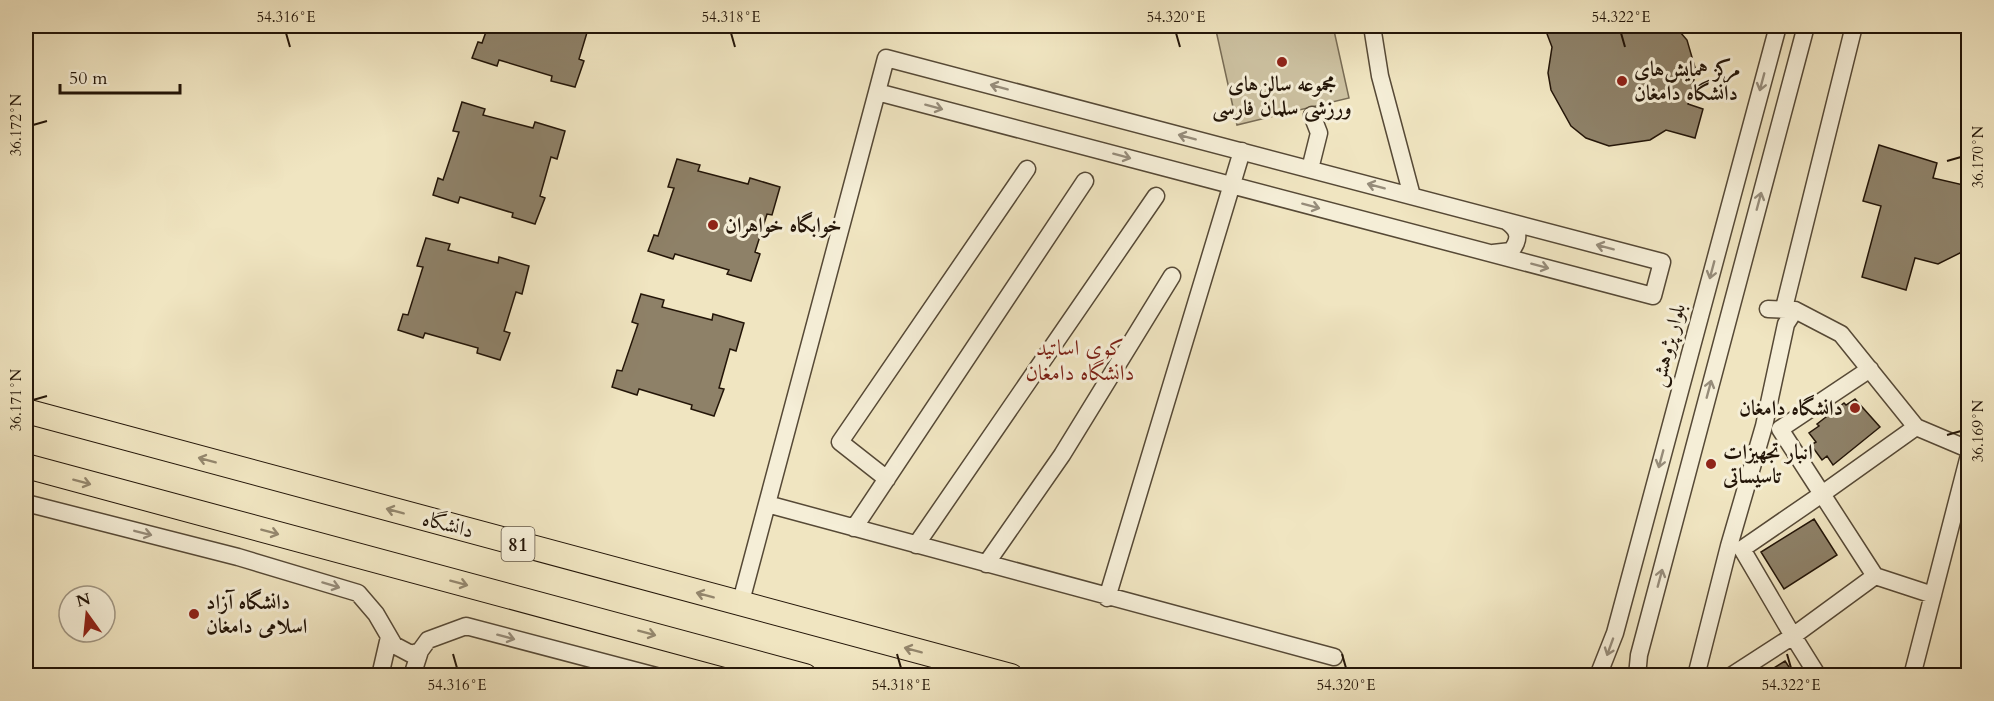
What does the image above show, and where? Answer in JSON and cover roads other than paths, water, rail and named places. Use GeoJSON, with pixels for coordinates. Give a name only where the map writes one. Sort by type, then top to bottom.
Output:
{"type":"FeatureCollection","features":[{"type":"Feature","properties":{"kind":"highway","name":"دانشگاه"},"geometry":{"type":"LineString","coordinates":[[26,411],[740,605],[1011,675]]}},
{"type":"Feature","properties":{"kind":"highway"},"geometry":{"type":"LineString","coordinates":[[26,466],[805,675]]}},
{"type":"Feature","properties":{"kind":"street"},"geometry":{"type":"LineString","coordinates":[[1372,26],[1380,76],[1412,196]]}},
{"type":"Feature","properties":{"kind":"street","name":"بلوار پژوهش"},"geometry":{"type":"LineString","coordinates":[[1598,675],[1615,633],[1778,26]]}},
{"type":"Feature","properties":{"kind":"street"},"geometry":{"type":"LineString","coordinates":[[1637,675],[1639,655],[1806,26]]}},
{"type":"Feature","properties":{"kind":"street"},"geometry":{"type":"LineString","coordinates":[[1696,675],[1772,428],[1786,324],[1782,309],[1854,26]]}},
{"type":"Feature","properties":{"kind":"street"},"geometry":{"type":"LineString","coordinates":[[740,605],[886,58],[1662,262],[1653,296],[877,92]]}},
{"type":"Feature","properties":{"kind":"street"},"geometry":{"type":"LineString","coordinates":[[1310,169],[1319,133],[1312,115]]}},
{"type":"Feature","properties":{"kind":"street"},"geometry":{"type":"LineString","coordinates":[[1107,598],[1242,151]]}},
{"type":"Feature","properties":{"kind":"street"},"geometry":{"type":"LineString","coordinates":[[887,479],[840,442],[1027,169]]}},
{"type":"Feature","properties":{"kind":"street"},"geometry":{"type":"LineString","coordinates":[[854,528],[1085,181]]}},
{"type":"Feature","properties":{"kind":"street"},"geometry":{"type":"LineString","coordinates":[[916,545],[1156,196]]}},
{"type":"Feature","properties":{"kind":"street"},"geometry":{"type":"LineString","coordinates":[[1487,252],[1502,254],[1511,251],[1517,243],[1519,236],[1515,227],[1506,221]]}},
{"type":"Feature","properties":{"kind":"street"},"geometry":{"type":"LineString","coordinates":[[986,564],[1062,455],[1172,276]]}},
{"type":"Feature","properties":{"kind":"street"},"geometry":{"type":"LineString","coordinates":[[1782,309],[1841,334],[1917,427],[1968,449]]}},
{"type":"Feature","properties":{"kind":"street"},"geometry":{"type":"LineString","coordinates":[[1772,428],[1870,369]]}},
{"type":"Feature","properties":{"kind":"street"},"geometry":{"type":"LineString","coordinates":[[1736,547],[1822,494],[1917,427]]}},
{"type":"Feature","properties":{"kind":"street"},"geometry":{"type":"LineString","coordinates":[[1772,428],[1822,494],[1875,576],[1933,595]]}},
{"type":"Feature","properties":{"kind":"street"},"geometry":{"type":"LineString","coordinates":[[1912,675],[1968,459]]}},
{"type":"Feature","properties":{"kind":"street"},"geometry":{"type":"LineString","coordinates":[[26,502],[238,557],[358,592],[376,614],[389,637],[402,651],[411,654],[420,651]]}},
{"type":"Feature","properties":{"kind":"street"},"geometry":{"type":"LineString","coordinates":[[767,504],[1107,598],[1334,657]]}},
{"type":"Feature","properties":{"kind":"street"},"geometry":{"type":"LineString","coordinates":[[1736,547],[1818,675]]}},
{"type":"Feature","properties":{"kind":"street"},"geometry":{"type":"LineString","coordinates":[[1731,675],[1793,636],[1875,576]]}},
{"type":"Feature","properties":{"kind":"street"},"geometry":{"type":"LineString","coordinates":[[412,675],[420,651],[428,640],[466,626],[656,675]]}},
{"type":"Feature","properties":{"kind":"street"},"geometry":{"type":"LineString","coordinates":[[380,675],[389,637]]}},
{"type":"Feature","properties":{"kind":"place","name":"مجموعه سالن‌های ورزشی سلمان فارسی"},"geometry":{"type":"Point","coordinates":[1282,62]}},
{"type":"Feature","properties":{"kind":"place","name":"مرکز همایش‌های دانشگاه دامغان"},"geometry":{"type":"Point","coordinates":[1622,81]}},
{"type":"Feature","properties":{"kind":"place","name":"خوابگاه خواهران"},"geometry":{"type":"Point","coordinates":[713,225]}},
{"type":"Feature","properties":{"kind":"place","name":"دانشگاه دامغان"},"geometry":{"type":"Point","coordinates":[1855,408]}},
{"type":"Feature","properties":{"kind":"place","name":"انبار تجهیزات تاسیساتی"},"geometry":{"type":"Point","coordinates":[1711,464]}},
{"type":"Feature","properties":{"kind":"place","name":"دانشگاه آزاد اسلامی دامغان"},"geometry":{"type":"Point","coordinates":[194,614]}},
{"type":"Feature","properties":{"kind":"district","name":"کوی اساتید دانشگاه دامغان"},"geometry":{"type":"Point","coordinates":[1080,360]}}]}
